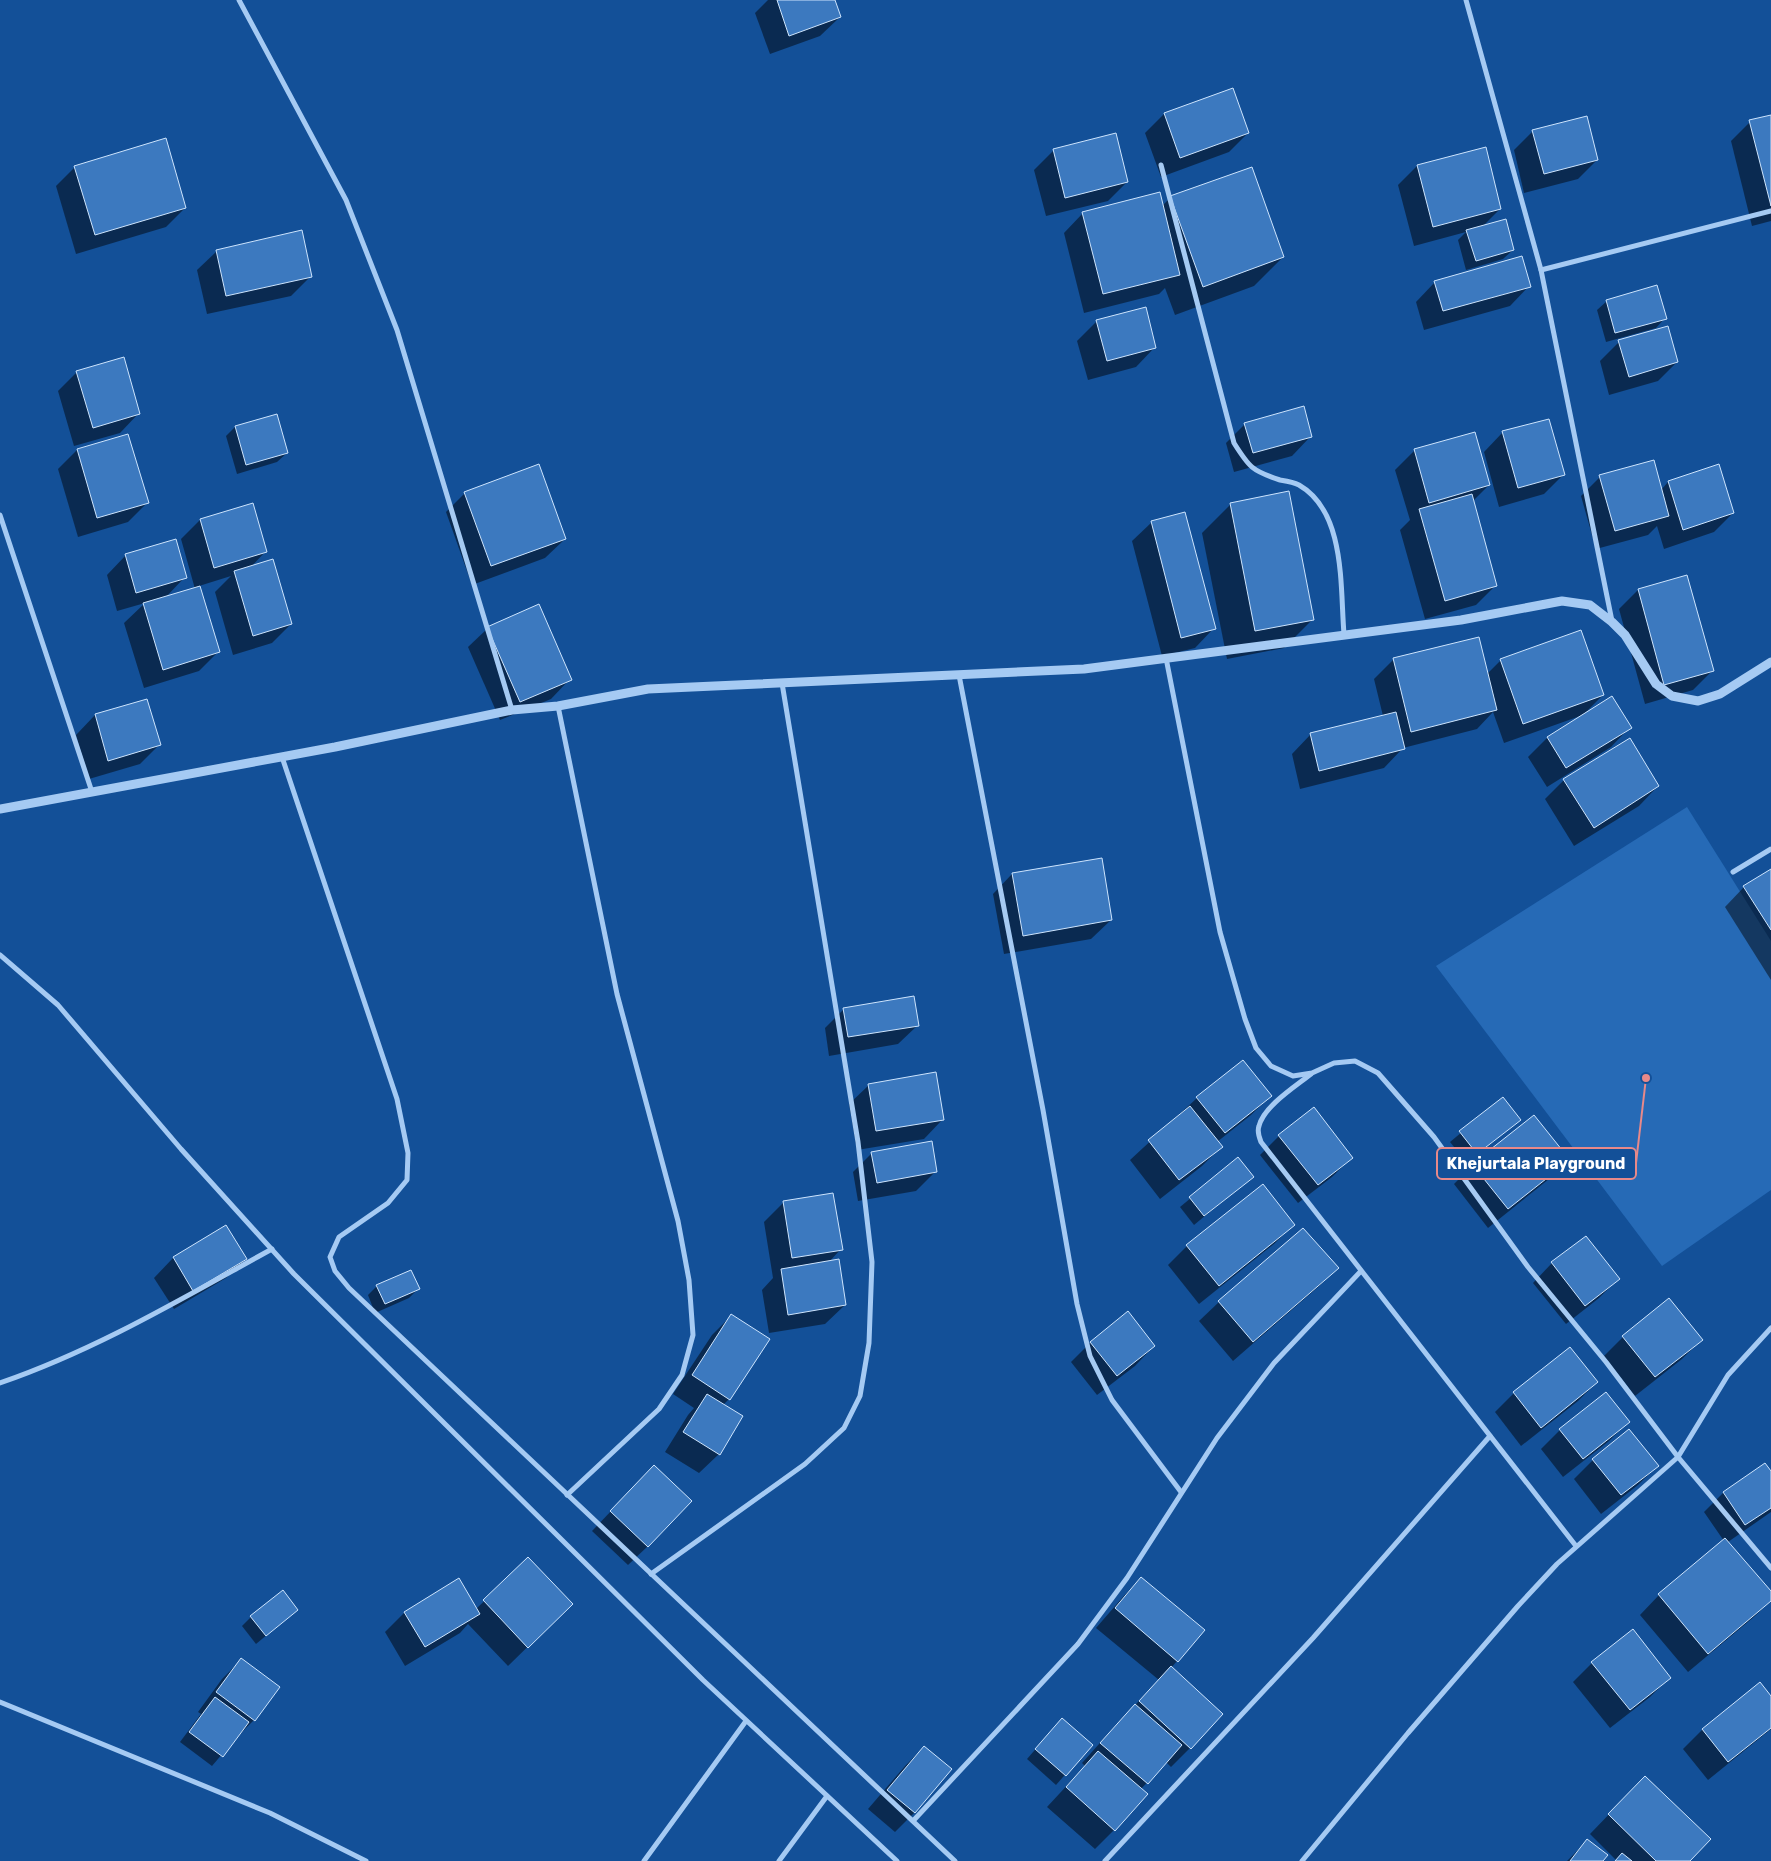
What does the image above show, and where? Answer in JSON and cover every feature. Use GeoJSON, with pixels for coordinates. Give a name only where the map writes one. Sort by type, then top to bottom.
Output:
{"type":"FeatureCollection","features":[{"type":"Feature","properties":{"kind":"street"},"geometry":{"type":"LineString","coordinates":[[239,0],[346,200],[397,330],[512,710]]}},
{"type":"Feature","properties":{"kind":"street"},"geometry":{"type":"LineString","coordinates":[[1466,0],[1541,270],[1612,622]]}},
{"type":"Feature","properties":{"kind":"street"},"geometry":{"type":"LineString","coordinates":[[1162,165],[1234,443],[1248,465],[1262,474],[1298,485],[1305,490],[1318,502],[1332,525],[1338,553],[1344,634]]}},
{"type":"Feature","properties":{"kind":"street"},"geometry":{"type":"LineString","coordinates":[[1541,270],[1771,211]]}},
{"type":"Feature","properties":{"kind":"street"},"geometry":{"type":"LineString","coordinates":[[0,515],[92,792]]}},
{"type":"Feature","properties":{"kind":"street"},"geometry":{"type":"LineString","coordinates":[[0,809],[282,757],[512,710],[558,706],[648,689],[1084,669],[1461,620],[1562,601],[1590,605],[1612,622],[1625,635],[1656,684],[1672,696],[1698,701],[1720,694],[1771,662]]}},
{"type":"Feature","properties":{"kind":"street"},"geometry":{"type":"LineString","coordinates":[[1166,658],[1220,932],[1245,1019],[1256,1048],[1272,1066],[1293,1076],[1312,1073]]}},
{"type":"Feature","properties":{"kind":"street"},"geometry":{"type":"LineString","coordinates":[[959,675],[1043,1110],[1077,1304],[1090,1356],[1112,1400],[1181,1492]]}},
{"type":"Feature","properties":{"kind":"street"},"geometry":{"type":"LineString","coordinates":[[651,1574],[804,1464],[844,1428],[860,1396],[869,1343],[872,1262],[858,1142],[782,683]]}},
{"type":"Feature","properties":{"kind":"street"},"geometry":{"type":"LineString","coordinates":[[558,706],[617,994],[678,1221],[689,1280],[693,1335],[682,1375],[659,1409],[567,1495]]}},
{"type":"Feature","properties":{"kind":"street"},"geometry":{"type":"LineString","coordinates":[[282,757],[397,1099],[408,1153],[407,1180],[388,1203],[339,1237],[330,1257],[334,1271],[349,1288],[955,1861]]}},
{"type":"Feature","properties":{"kind":"street"},"geometry":{"type":"LineString","coordinates":[[1733,872],[1771,849]]}},
{"type":"Feature","properties":{"kind":"street"},"geometry":{"type":"LineString","coordinates":[[0,955],[58,1005],[181,1149],[294,1274],[696,1673],[897,1861]]}},
{"type":"Feature","properties":{"kind":"street"},"geometry":{"type":"LineString","coordinates":[[1576,1546],[1260,1142],[1258,1128],[1262,1118],[1275,1103],[1312,1073],[1334,1063],[1355,1061],[1378,1073],[1434,1137],[1528,1267],[1606,1362],[1678,1457],[1771,1568]]}},
{"type":"Feature","properties":{"kind":"street"},"geometry":{"type":"LineString","coordinates":[[0,1383],[39,1370],[121,1332],[272,1249]]}},
{"type":"Feature","properties":{"kind":"street"},"geometry":{"type":"LineString","coordinates":[[913,1821],[1078,1644],[1127,1578],[1217,1438],[1274,1364],[1361,1271]]}},
{"type":"Feature","properties":{"kind":"street"},"geometry":{"type":"LineString","coordinates":[[1302,1861],[1524,1599],[1576,1546],[1678,1457],[1728,1375],[1771,1328]]}},
{"type":"Feature","properties":{"kind":"street"},"geometry":{"type":"LineString","coordinates":[[1105,1861],[1313,1638],[1490,1436]]}},
{"type":"Feature","properties":{"kind":"street"},"geometry":{"type":"LineString","coordinates":[[0,1702],[270,1813],[366,1861]]}},
{"type":"Feature","properties":{"kind":"street"},"geometry":{"type":"LineString","coordinates":[[644,1861],[746,1721]]}},
{"type":"Feature","properties":{"kind":"street"},"geometry":{"type":"LineString","coordinates":[[779,1861],[827,1796]]}},
{"type":"Feature","properties":{"kind":"shaded area"},"geometry":{"type":"Polygon","coordinates":[[[1687,807],[1771,941],[1771,1190],[1662,1266],[1436,966],[1687,807]]]}},
{"type":"Feature","properties":{"kind":"building"},"geometry":{"type":"Polygon","coordinates":[[[777,0],[835,0],[841,17],[789,36],[777,0]]]}},
{"type":"Feature","properties":{"kind":"building"},"geometry":{"type":"Polygon","coordinates":[[[1233,88],[1249,133],[1180,158],[1164,113],[1233,88]]]}},
{"type":"Feature","properties":{"kind":"building"},"geometry":{"type":"Polygon","coordinates":[[[1771,115],[1771,206],[1749,120],[1771,115]]]}},
{"type":"Feature","properties":{"kind":"building"},"geometry":{"type":"Polygon","coordinates":[[[1587,116],[1598,160],[1544,174],[1532,130],[1587,116]]]}},
{"type":"Feature","properties":{"kind":"building"},"geometry":{"type":"Polygon","coordinates":[[[1116,133],[1128,182],[1065,198],[1053,149],[1116,133]]]}},
{"type":"Feature","properties":{"kind":"building"},"geometry":{"type":"Polygon","coordinates":[[[166,138],[186,208],[95,235],[74,166],[166,138]]]}},
{"type":"Feature","properties":{"kind":"building"},"geometry":{"type":"Polygon","coordinates":[[[1486,147],[1501,209],[1433,227],[1417,165],[1486,147]]]}},
{"type":"Feature","properties":{"kind":"building"},"geometry":{"type":"Polygon","coordinates":[[[1252,167],[1284,257],[1203,287],[1170,196],[1252,167]]]}},
{"type":"Feature","properties":{"kind":"building"},"geometry":{"type":"Polygon","coordinates":[[[1160,192],[1180,275],[1103,294],[1082,212],[1160,192]]]}},
{"type":"Feature","properties":{"kind":"building"},"geometry":{"type":"Polygon","coordinates":[[[1506,219],[1514,250],[1476,261],[1466,230],[1506,219]]]}},
{"type":"Feature","properties":{"kind":"building"},"geometry":{"type":"Polygon","coordinates":[[[302,230],[312,277],[226,296],[216,250],[302,230]]]}},
{"type":"Feature","properties":{"kind":"building"},"geometry":{"type":"Polygon","coordinates":[[[1522,256],[1531,287],[1443,311],[1434,281],[1522,256]]]}},
{"type":"Feature","properties":{"kind":"building"},"geometry":{"type":"Polygon","coordinates":[[[1657,285],[1667,319],[1615,333],[1606,300],[1657,285]]]}},
{"type":"Feature","properties":{"kind":"building"},"geometry":{"type":"Polygon","coordinates":[[[1146,307],[1156,348],[1107,361],[1096,320],[1146,307]]]}},
{"type":"Feature","properties":{"kind":"building"},"geometry":{"type":"Polygon","coordinates":[[[1668,326],[1678,362],[1629,377],[1618,340],[1668,326]]]}},
{"type":"Feature","properties":{"kind":"building"},"geometry":{"type":"Polygon","coordinates":[[[124,357],[140,414],[93,428],[76,371],[124,357]]]}},
{"type":"Feature","properties":{"kind":"building"},"geometry":{"type":"Polygon","coordinates":[[[1304,406],[1312,437],[1253,453],[1244,423],[1304,406]]]}},
{"type":"Feature","properties":{"kind":"building"},"geometry":{"type":"Polygon","coordinates":[[[277,414],[288,453],[246,465],[235,426],[277,414]]]}},
{"type":"Feature","properties":{"kind":"building"},"geometry":{"type":"Polygon","coordinates":[[[1549,419],[1565,475],[1518,488],[1502,431],[1549,419]]]}},
{"type":"Feature","properties":{"kind":"building"},"geometry":{"type":"Polygon","coordinates":[[[1475,432],[1490,485],[1429,503],[1414,449],[1475,432]]]}},
{"type":"Feature","properties":{"kind":"building"},"geometry":{"type":"Polygon","coordinates":[[[128,434],[149,503],[97,518],[77,449],[128,434]]]}},
{"type":"Feature","properties":{"kind":"building"},"geometry":{"type":"Polygon","coordinates":[[[1654,460],[1669,516],[1615,531],[1599,475],[1654,460]]]}},
{"type":"Feature","properties":{"kind":"building"},"geometry":{"type":"Polygon","coordinates":[[[539,464],[566,539],[491,566],[464,492],[539,464]]]}},
{"type":"Feature","properties":{"kind":"building"},"geometry":{"type":"Polygon","coordinates":[[[1719,464],[1734,513],[1683,530],[1668,481],[1719,464]]]}},
{"type":"Feature","properties":{"kind":"building"},"geometry":{"type":"Polygon","coordinates":[[[1289,491],[1314,620],[1255,631],[1230,503],[1289,491]]]}},
{"type":"Feature","properties":{"kind":"building"},"geometry":{"type":"Polygon","coordinates":[[[1472,494],[1497,586],[1445,601],[1419,509],[1472,494]]]}},
{"type":"Feature","properties":{"kind":"building"},"geometry":{"type":"Polygon","coordinates":[[[253,503],[267,552],[214,568],[200,519],[253,503]]]}},
{"type":"Feature","properties":{"kind":"building"},"geometry":{"type":"Polygon","coordinates":[[[1185,512],[1216,629],[1181,638],[1151,521],[1185,512]]]}},
{"type":"Feature","properties":{"kind":"building"},"geometry":{"type":"Polygon","coordinates":[[[176,539],[187,578],[136,593],[125,554],[176,539]]]}},
{"type":"Feature","properties":{"kind":"building"},"geometry":{"type":"Polygon","coordinates":[[[273,559],[292,624],[253,636],[234,571],[273,559]]]}},
{"type":"Feature","properties":{"kind":"building"},"geometry":{"type":"Polygon","coordinates":[[[1687,575],[1714,671],[1664,685],[1638,589],[1687,575]]]}},
{"type":"Feature","properties":{"kind":"building"},"geometry":{"type":"Polygon","coordinates":[[[200,586],[220,652],[163,670],[143,603],[200,586]]]}},
{"type":"Feature","properties":{"kind":"building"},"geometry":{"type":"Polygon","coordinates":[[[539,604],[572,680],[520,702],[487,627],[539,604]]]}},
{"type":"Feature","properties":{"kind":"building"},"geometry":{"type":"Polygon","coordinates":[[[1581,630],[1604,695],[1523,724],[1500,659],[1581,630]]]}},
{"type":"Feature","properties":{"kind":"building"},"geometry":{"type":"Polygon","coordinates":[[[1479,637],[1497,710],[1411,732],[1393,658],[1479,637]]]}},
{"type":"Feature","properties":{"kind":"building"},"geometry":{"type":"Polygon","coordinates":[[[1612,696],[1632,728],[1566,768],[1547,737],[1612,696]]]}},
{"type":"Feature","properties":{"kind":"building"},"geometry":{"type":"Polygon","coordinates":[[[147,699],[161,745],[108,761],[95,714],[147,699]]]}},
{"type":"Feature","properties":{"kind":"building"},"geometry":{"type":"Polygon","coordinates":[[[1396,712],[1405,749],[1319,771],[1310,733],[1396,712]]]}},
{"type":"Feature","properties":{"kind":"building"},"geometry":{"type":"Polygon","coordinates":[[[1630,738],[1659,786],[1594,828],[1563,779],[1630,738]]]}},
{"type":"Feature","properties":{"kind":"building"},"geometry":{"type":"Polygon","coordinates":[[[1102,858],[1112,920],[1023,936],[1012,873],[1102,858]]]}},
{"type":"Feature","properties":{"kind":"building"},"geometry":{"type":"Polygon","coordinates":[[[1771,869],[1771,930],[1743,886],[1771,869]]]}},
{"type":"Feature","properties":{"kind":"building"},"geometry":{"type":"Polygon","coordinates":[[[914,996],[919,1026],[848,1037],[843,1008],[914,996]]]}},
{"type":"Feature","properties":{"kind":"building"},"geometry":{"type":"Polygon","coordinates":[[[1243,1060],[1272,1096],[1225,1133],[1196,1097],[1243,1060]]]}},
{"type":"Feature","properties":{"kind":"building"},"geometry":{"type":"Polygon","coordinates":[[[936,1072],[944,1120],[876,1131],[868,1084],[936,1072]]]}},
{"type":"Feature","properties":{"kind":"building"},"geometry":{"type":"Polygon","coordinates":[[[1503,1097],[1521,1120],[1477,1154],[1459,1131],[1503,1097]]]}},
{"type":"Feature","properties":{"kind":"building"},"geometry":{"type":"Polygon","coordinates":[[[1190,1106],[1223,1147],[1179,1180],[1148,1140],[1190,1106]]]}},
{"type":"Feature","properties":{"kind":"building"},"geometry":{"type":"Polygon","coordinates":[[[1314,1107],[1353,1158],[1318,1185],[1278,1135],[1314,1107]]]}},
{"type":"Feature","properties":{"kind":"building"},"geometry":{"type":"Polygon","coordinates":[[[1534,1115],[1570,1160],[1508,1209],[1472,1164],[1534,1115]]]}},
{"type":"Feature","properties":{"kind":"building"},"geometry":{"type":"Polygon","coordinates":[[[932,1141],[937,1172],[877,1183],[871,1152],[932,1141]]]}},
{"type":"Feature","properties":{"kind":"building"},"geometry":{"type":"Polygon","coordinates":[[[1238,1157],[1254,1177],[1204,1216],[1189,1197],[1238,1157]]]}},
{"type":"Feature","properties":{"kind":"building"},"geometry":{"type":"Polygon","coordinates":[[[1263,1184],[1295,1225],[1219,1286],[1186,1245],[1263,1184]]]}},
{"type":"Feature","properties":{"kind":"building"},"geometry":{"type":"Polygon","coordinates":[[[833,1193],[843,1250],[792,1258],[783,1201],[833,1193]]]}},
{"type":"Feature","properties":{"kind":"building"},"geometry":{"type":"Polygon","coordinates":[[[226,1225],[247,1259],[193,1291],[173,1257],[226,1225]]]}},
{"type":"Feature","properties":{"kind":"building"},"geometry":{"type":"Polygon","coordinates":[[[1303,1228],[1339,1268],[1253,1342],[1218,1301],[1303,1228]]]}},
{"type":"Feature","properties":{"kind":"building"},"geometry":{"type":"Polygon","coordinates":[[[1586,1236],[1620,1279],[1585,1306],[1551,1262],[1586,1236]]]}},
{"type":"Feature","properties":{"kind":"building"},"geometry":{"type":"Polygon","coordinates":[[[839,1259],[846,1305],[788,1315],[781,1269],[839,1259]]]}},
{"type":"Feature","properties":{"kind":"building"},"geometry":{"type":"Polygon","coordinates":[[[411,1270],[420,1289],[385,1304],[376,1285],[411,1270]]]}},
{"type":"Feature","properties":{"kind":"building"},"geometry":{"type":"Polygon","coordinates":[[[1669,1298],[1703,1340],[1655,1377],[1622,1336],[1669,1298]]]}},
{"type":"Feature","properties":{"kind":"building"},"geometry":{"type":"Polygon","coordinates":[[[1128,1311],[1155,1346],[1117,1376],[1090,1342],[1128,1311]]]}},
{"type":"Feature","properties":{"kind":"building"},"geometry":{"type":"Polygon","coordinates":[[[731,1314],[770,1339],[730,1400],[692,1375],[731,1314]]]}},
{"type":"Feature","properties":{"kind":"building"},"geometry":{"type":"Polygon","coordinates":[[[1570,1347],[1598,1382],[1541,1428],[1513,1392],[1570,1347]]]}},
{"type":"Feature","properties":{"kind":"building"},"geometry":{"type":"Polygon","coordinates":[[[1606,1392],[1630,1422],[1583,1459],[1559,1429],[1606,1392]]]}},
{"type":"Feature","properties":{"kind":"building"},"geometry":{"type":"Polygon","coordinates":[[[707,1394],[743,1416],[720,1455],[683,1432],[707,1394]]]}},
{"type":"Feature","properties":{"kind":"building"},"geometry":{"type":"Polygon","coordinates":[[[1629,1429],[1659,1466],[1621,1495],[1592,1459],[1629,1429]]]}},
{"type":"Feature","properties":{"kind":"building"},"geometry":{"type":"Polygon","coordinates":[[[1765,1463],[1771,1471],[1771,1508],[1745,1525],[1723,1492],[1765,1463]]]}},
{"type":"Feature","properties":{"kind":"building"},"geometry":{"type":"Polygon","coordinates":[[[654,1465],[692,1501],[648,1547],[610,1511],[654,1465]]]}},
{"type":"Feature","properties":{"kind":"building"},"geometry":{"type":"Polygon","coordinates":[[[1725,1538],[1771,1591],[1771,1601],[1708,1654],[1658,1594],[1725,1538]]]}},
{"type":"Feature","properties":{"kind":"building"},"geometry":{"type":"Polygon","coordinates":[[[528,1557],[573,1604],[528,1648],[483,1600],[528,1557]]]}},
{"type":"Feature","properties":{"kind":"building"},"geometry":{"type":"Polygon","coordinates":[[[1141,1577],[1205,1630],[1178,1662],[1115,1608],[1141,1577]]]}},
{"type":"Feature","properties":{"kind":"building"},"geometry":{"type":"Polygon","coordinates":[[[459,1578],[480,1614],[425,1647],[404,1612],[459,1578]]]}},
{"type":"Feature","properties":{"kind":"building"},"geometry":{"type":"Polygon","coordinates":[[[283,1590],[298,1610],[266,1636],[250,1616],[283,1590]]]}},
{"type":"Feature","properties":{"kind":"building"},"geometry":{"type":"Polygon","coordinates":[[[1633,1629],[1671,1678],[1630,1710],[1591,1662],[1633,1629]]]}},
{"type":"Feature","properties":{"kind":"building"},"geometry":{"type":"Polygon","coordinates":[[[241,1658],[280,1687],[255,1721],[216,1692],[241,1658]]]}},
{"type":"Feature","properties":{"kind":"building"},"geometry":{"type":"Polygon","coordinates":[[[1171,1666],[1223,1714],[1191,1749],[1139,1701],[1171,1666]]]}},
{"type":"Feature","properties":{"kind":"building"},"geometry":{"type":"Polygon","coordinates":[[[1760,1682],[1771,1696],[1771,1728],[1728,1762],[1702,1729],[1760,1682]]]}},
{"type":"Feature","properties":{"kind":"building"},"geometry":{"type":"Polygon","coordinates":[[[215,1697],[249,1722],[223,1757],[189,1732],[215,1697]]]}},
{"type":"Feature","properties":{"kind":"building"},"geometry":{"type":"Polygon","coordinates":[[[1135,1704],[1182,1745],[1148,1784],[1100,1743],[1135,1704]]]}},
{"type":"Feature","properties":{"kind":"building"},"geometry":{"type":"Polygon","coordinates":[[[1062,1718],[1093,1745],[1066,1776],[1035,1749],[1062,1718]]]}},
{"type":"Feature","properties":{"kind":"building"},"geometry":{"type":"Polygon","coordinates":[[[924,1746],[952,1769],[915,1813],[887,1790],[924,1746]]]}},
{"type":"Feature","properties":{"kind":"building"},"geometry":{"type":"Polygon","coordinates":[[[1098,1751],[1148,1794],[1115,1831],[1066,1787],[1098,1751]]]}},
{"type":"Feature","properties":{"kind":"building"},"geometry":{"type":"Polygon","coordinates":[[[1645,1776],[1711,1839],[1690,1861],[1656,1861],[1608,1814],[1645,1776]]]}},
{"type":"Feature","properties":{"kind":"building"},"geometry":{"type":"Polygon","coordinates":[[[1587,1839],[1608,1855],[1603,1861],[1570,1861],[1587,1839]]]}},
{"type":"Feature","properties":{"kind":"building"},"geometry":{"type":"Polygon","coordinates":[[[1622,1853],[1632,1861],[1615,1861],[1622,1853]]]}},
{"type":"Feature","properties":{"kind":"place","name":"Khejurtala Playground"},"geometry":{"type":"Point","coordinates":[1646,1078]}}]}
